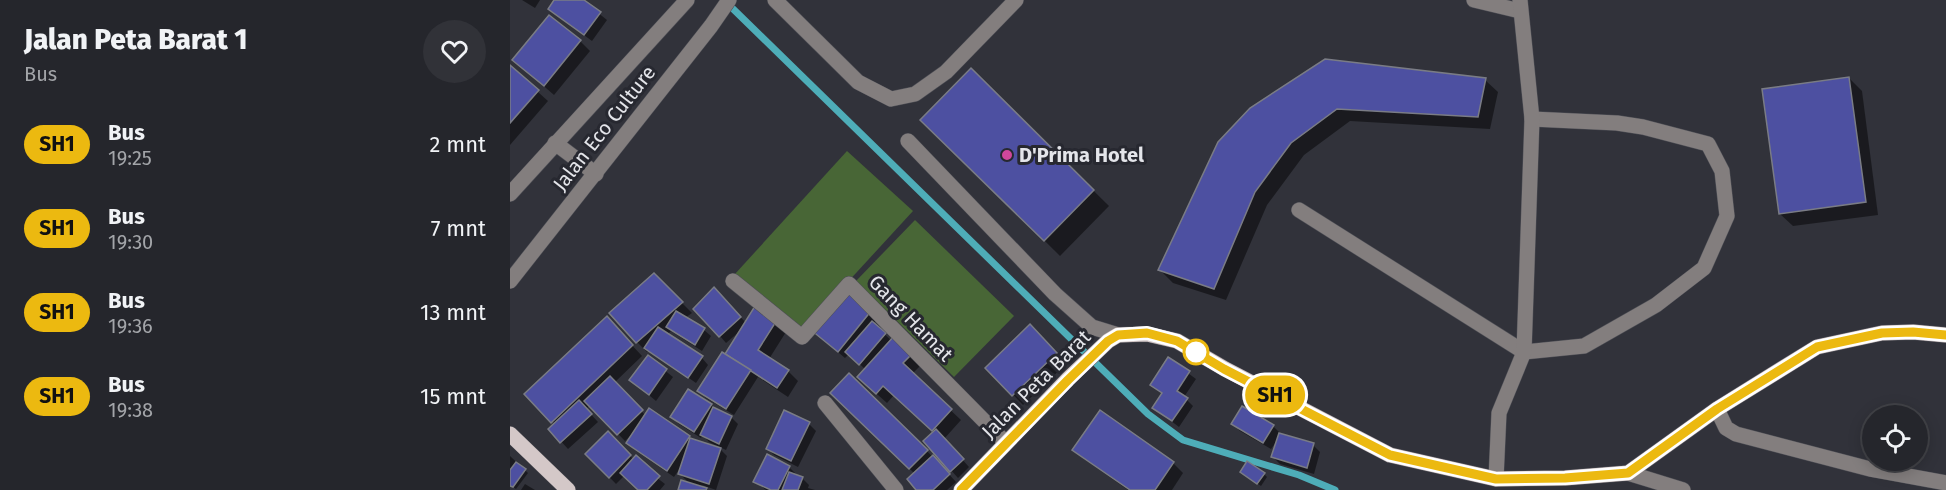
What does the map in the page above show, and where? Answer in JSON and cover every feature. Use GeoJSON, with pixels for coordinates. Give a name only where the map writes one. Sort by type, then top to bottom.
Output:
{"type":"FeatureCollection","features":[{"type":"Feature","properties":{"kind":"main road"},"geometry":{"type":"LineString","coordinates":[[1628,473],[1717,409],[1817,347],[1882,333],[1913,332],[1946,335]]}},
{"type":"Feature","properties":{"kind":"main road","name":"Jalan Peta Barat"},"geometry":{"type":"LineString","coordinates":[[961,490],[1068,380],[1113,338],[1147,333],[1177,341],[1224,369],[1390,455],[1496,479],[1565,478],[1628,473]]}},
{"type":"Feature","properties":{"kind":"main road"},"geometry":{"type":"LineString","coordinates":[[510,434],[568,490]]}},
{"type":"Feature","properties":{"kind":"street","name":"Jalan Eco Culture"},"geometry":{"type":"LineString","coordinates":[[510,281],[596,174],[729,0]]}},
{"type":"Feature","properties":{"kind":"street"},"geometry":{"type":"LineString","coordinates":[[775,0],[858,82],[891,99],[915,94],[946,72],[1016,0]]}},
{"type":"Feature","properties":{"kind":"street"},"geometry":{"type":"LineString","coordinates":[[1474,0],[1520,5],[1532,119],[1524,352],[1499,413],[1496,479]]}},
{"type":"Feature","properties":{"kind":"street","name":"Jalan Eco Culture"},"geometry":{"type":"LineString","coordinates":[[510,194],[682,6]]}},
{"type":"Feature","properties":{"kind":"street"},"geometry":{"type":"LineString","coordinates":[[1299,210],[1524,352],[1584,346],[1656,305],[1704,268],[1727,216],[1722,171],[1708,144],[1643,127],[1617,123],[1532,119]]}},
{"type":"Feature","properties":{"kind":"street"},"geometry":{"type":"LineString","coordinates":[[908,141],[1055,294],[1092,327],[1113,338]]}},
{"type":"Feature","properties":{"kind":"street"},"geometry":{"type":"LineString","coordinates":[[555,143],[596,174]]}},
{"type":"Feature","properties":{"kind":"street","name":"Gang Hamat"},"geometry":{"type":"LineString","coordinates":[[733,281],[802,337],[849,284],[1006,443]]}},
{"type":"Feature","properties":{"kind":"street"},"geometry":{"type":"LineString","coordinates":[[825,403],[896,490]]}},
{"type":"Feature","properties":{"kind":"street"},"geometry":{"type":"LineString","coordinates":[[1717,409],[1730,432],[1870,469],[1946,483]]}},
{"type":"Feature","properties":{"kind":"street"},"geometry":{"type":"LineString","coordinates":[[1628,473],[1683,490]]}},
{"type":"Feature","properties":{"kind":"green space"},"geometry":{"type":"Polygon","coordinates":[[[847,151],[913,211],[800,334],[735,274],[847,151]]]}},
{"type":"Feature","properties":{"kind":"green space"},"geometry":{"type":"Polygon","coordinates":[[[915,220],[1014,316],[954,377],[856,281],[915,220]]]}},
{"type":"Feature","properties":{"kind":"building"},"geometry":{"type":"Polygon","coordinates":[[[554,0],[584,0],[601,12],[584,35],[548,9],[554,0]]]}},
{"type":"Feature","properties":{"kind":"building"},"geometry":{"type":"Polygon","coordinates":[[[549,15],[581,40],[544,86],[512,60],[549,15]]]}},
{"type":"Feature","properties":{"kind":"building"},"geometry":{"type":"Polygon","coordinates":[[[1325,59],[1486,78],[1478,117],[1337,109],[1291,143],[1255,192],[1214,289],[1158,270],[1218,142],[1250,108],[1325,59]]]}},
{"type":"Feature","properties":{"kind":"building"},"geometry":{"type":"Polygon","coordinates":[[[510,65],[539,90],[510,123],[510,65]]]}},
{"type":"Feature","properties":{"kind":"building","name":"D'Prima Hotel"},"geometry":{"type":"Polygon","coordinates":[[[971,68],[1094,190],[1044,241],[920,120],[971,68]]]}},
{"type":"Feature","properties":{"kind":"building"},"geometry":{"type":"Polygon","coordinates":[[[1849,77],[1866,202],[1779,214],[1762,89],[1849,77]]]}},
{"type":"Feature","properties":{"kind":"building"},"geometry":{"type":"Polygon","coordinates":[[[654,273],[683,302],[636,343],[609,313],[654,273]]]}},
{"type":"Feature","properties":{"kind":"building"},"geometry":{"type":"Polygon","coordinates":[[[714,287],[741,317],[719,337],[693,309],[714,287]]]}},
{"type":"Feature","properties":{"kind":"building"},"geometry":{"type":"Polygon","coordinates":[[[844,289],[871,311],[838,352],[811,330],[844,289]]]}},
{"type":"Feature","properties":{"kind":"building"},"geometry":{"type":"Polygon","coordinates":[[[755,306],[777,320],[758,350],[789,370],[777,388],[725,354],[755,306]]]}},
{"type":"Feature","properties":{"kind":"building"},"geometry":{"type":"Polygon","coordinates":[[[676,311],[705,328],[695,345],[666,327],[676,311]]]}},
{"type":"Feature","properties":{"kind":"building"},"geometry":{"type":"Polygon","coordinates":[[[607,316],[633,345],[551,423],[524,394],[607,316]]]}},
{"type":"Feature","properties":{"kind":"building"},"geometry":{"type":"Polygon","coordinates":[[[872,321],[886,333],[859,365],[845,352],[872,321]]]}},
{"type":"Feature","properties":{"kind":"building"},"geometry":{"type":"Polygon","coordinates":[[[1030,324],[1057,353],[1012,396],[985,368],[1030,324]]]}},
{"type":"Feature","properties":{"kind":"building"},"geometry":{"type":"Polygon","coordinates":[[[658,327],[703,356],[688,378],[644,348],[658,327]]]}},
{"type":"Feature","properties":{"kind":"building"},"geometry":{"type":"Polygon","coordinates":[[[895,335],[914,352],[903,363],[952,409],[932,431],[883,386],[876,394],[857,377],[895,335]]]}},
{"type":"Feature","properties":{"kind":"building"},"geometry":{"type":"Polygon","coordinates":[[[722,352],[751,370],[726,409],[697,391],[722,352]]]}},
{"type":"Feature","properties":{"kind":"building"},"geometry":{"type":"Polygon","coordinates":[[[648,355],[667,369],[649,395],[629,380],[648,355]]]}},
{"type":"Feature","properties":{"kind":"building"},"geometry":{"type":"Polygon","coordinates":[[[1168,357],[1190,371],[1177,391],[1188,398],[1172,421],[1152,408],[1162,393],[1150,385],[1168,357]]]}},
{"type":"Feature","properties":{"kind":"building"},"geometry":{"type":"Polygon","coordinates":[[[849,373],[928,450],[909,469],[830,393],[849,373]]]}},
{"type":"Feature","properties":{"kind":"building"},"geometry":{"type":"Polygon","coordinates":[[[610,376],[643,410],[617,435],[584,401],[610,376]]]}},
{"type":"Feature","properties":{"kind":"building"},"geometry":{"type":"Polygon","coordinates":[[[688,389],[712,404],[694,432],[670,417],[688,389]]]}},
{"type":"Feature","properties":{"kind":"building"},"geometry":{"type":"Polygon","coordinates":[[[579,400],[592,414],[560,443],[548,429],[579,400]]]}},
{"type":"Feature","properties":{"kind":"building"},"geometry":{"type":"Polygon","coordinates":[[[1242,406],[1274,425],[1263,443],[1231,424],[1242,406]]]}},
{"type":"Feature","properties":{"kind":"building"},"geometry":{"type":"Polygon","coordinates":[[[713,407],[732,416],[719,444],[700,435],[713,407]]]}},
{"type":"Feature","properties":{"kind":"building"},"geometry":{"type":"Polygon","coordinates":[[[649,408],[690,436],[667,471],[626,443],[649,408]]]}},
{"type":"Feature","properties":{"kind":"building"},"geometry":{"type":"Polygon","coordinates":[[[784,410],[810,422],[791,461],[766,449],[784,410]]]}},
{"type":"Feature","properties":{"kind":"building"},"geometry":{"type":"Polygon","coordinates":[[[1100,410],[1174,462],[1155,490],[1130,490],[1072,450],[1100,410]]]}},
{"type":"Feature","properties":{"kind":"building"},"geometry":{"type":"Polygon","coordinates":[[[936,429],[964,459],[950,472],[923,441],[936,429]]]}},
{"type":"Feature","properties":{"kind":"building"},"geometry":{"type":"Polygon","coordinates":[[[608,431],[631,455],[609,478],[585,454],[608,431]]]}},
{"type":"Feature","properties":{"kind":"building"},"geometry":{"type":"Polygon","coordinates":[[[1279,433],[1314,443],[1307,468],[1271,457],[1279,433]]]}},
{"type":"Feature","properties":{"kind":"building"},"geometry":{"type":"Polygon","coordinates":[[[690,438],[721,448],[709,484],[678,474],[690,438]]]}},
{"type":"Feature","properties":{"kind":"building"},"geometry":{"type":"Polygon","coordinates":[[[767,454],[790,466],[778,490],[771,490],[753,482],[767,454]]]}},
{"type":"Feature","properties":{"kind":"building"},"geometry":{"type":"Polygon","coordinates":[[[636,455],[660,476],[647,490],[638,490],[620,473],[636,455]]]}},
{"type":"Feature","properties":{"kind":"building"},"geometry":{"type":"Polygon","coordinates":[[[933,455],[950,474],[933,490],[916,490],[907,479],[933,455]]]}},
{"type":"Feature","properties":{"kind":"building"},"geometry":{"type":"Polygon","coordinates":[[[1247,461],[1265,473],[1257,484],[1240,472],[1247,461]]]}},
{"type":"Feature","properties":{"kind":"building"},"geometry":{"type":"Polygon","coordinates":[[[516,462],[526,469],[513,487],[510,486],[510,470],[516,462]]]}},
{"type":"Feature","properties":{"kind":"building"},"geometry":{"type":"Polygon","coordinates":[[[789,472],[803,477],[798,490],[782,490],[789,472]]]}},
{"type":"Feature","properties":{"kind":"building"},"geometry":{"type":"Polygon","coordinates":[[[681,480],[707,488],[706,490],[678,490],[681,480]]]}},
{"type":"Feature","properties":{"kind":"waterway"},"geometry":{"type":"LineString","coordinates":[[727,3],[1148,414],[1183,440],[1299,475],[1335,490]]}},
{"type":"Feature","properties":{"kind":"bus line","name":"SH1"},"geometry":{"type":"LineString","coordinates":[[961,490],[1068,380],[1108,341],[1118,335],[1147,333],[1177,341],[1224,369],[1390,455],[1496,479],[1565,478],[1628,473],[1717,409],[1817,347],[1882,333],[1913,332],[1946,335]]}},
{"type":"Feature","properties":{"kind":"place","name":"D'Prima Hotel"},"geometry":{"type":"Point","coordinates":[1007,155]}}]}
